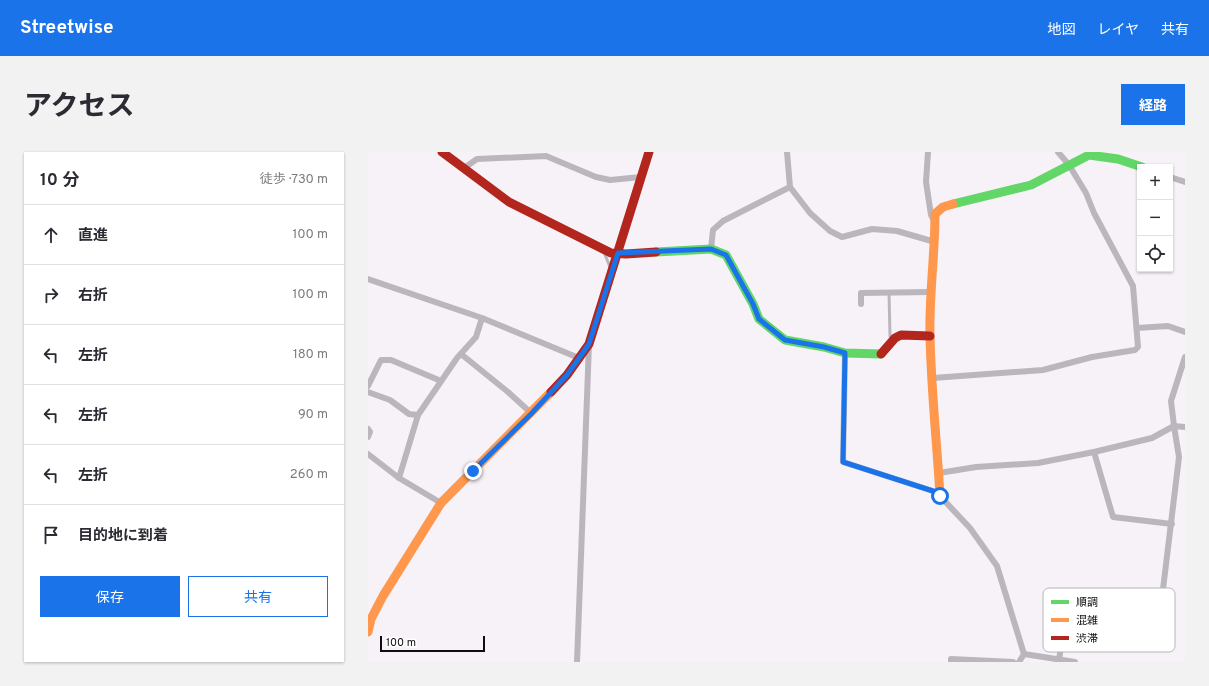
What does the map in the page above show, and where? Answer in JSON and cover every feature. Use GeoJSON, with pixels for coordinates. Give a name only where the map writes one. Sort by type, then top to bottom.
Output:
{"type":"FeatureCollection","features":[{"type":"Feature","properties":{"kind":"street"},"geometry":{"type":"LineString","coordinates":[[443,152],[509,202],[603,250],[618,253],[711,249],[726,255],[753,304],[759,319],[785,340],[824,347],[845,353],[881,354],[892,341],[901,335],[930,336]]}},
{"type":"Feature","properties":{"kind":"street"},"geometry":{"type":"LineString","coordinates":[[577,662],[589,344],[649,152]]}},
{"type":"Feature","properties":{"kind":"street"},"geometry":{"type":"LineString","coordinates":[[787,152],[790,187],[810,213],[830,231],[842,237],[872,229],[903,232],[935,242]]}},
{"type":"Feature","properties":{"kind":"street"},"geometry":{"type":"LineString","coordinates":[[928,152],[926,182],[931,215],[935,223]]}},
{"type":"Feature","properties":{"kind":"street"},"geometry":{"type":"LineString","coordinates":[[933,378],[1043,370],[1092,357],[1135,350],[1138,347],[1133,286],[1094,213],[1086,193],[1069,165],[1058,152]]}},
{"type":"Feature","properties":{"kind":"street"},"geometry":{"type":"LineString","coordinates":[[940,496],[930,336],[935,214],[943,207],[1031,185],[1089,155],[1106,154],[1137,165]]}},
{"type":"Feature","properties":{"kind":"street"},"geometry":{"type":"LineString","coordinates":[[464,168],[477,159],[546,156],[596,177],[610,180],[641,177]]}},
{"type":"Feature","properties":{"kind":"street"},"geometry":{"type":"LineString","coordinates":[[1173,178],[1185,182]]}},
{"type":"Feature","properties":{"kind":"street"},"geometry":{"type":"LineString","coordinates":[[711,249],[713,230],[723,221],[790,187]]}},
{"type":"Feature","properties":{"kind":"street"},"geometry":{"type":"LineString","coordinates":[[368,279],[482,318],[579,358]]}},
{"type":"Feature","properties":{"kind":"street"},"geometry":{"type":"LineString","coordinates":[[861,304],[861,293],[931,292]]}},
{"type":"Feature","properties":{"kind":"street"},"geometry":{"type":"LineString","coordinates":[[399,478],[418,415],[461,354],[476,337],[482,318]]}},
{"type":"Feature","properties":{"kind":"street"},"geometry":{"type":"LineString","coordinates":[[1137,328],[1168,326],[1185,332]]}},
{"type":"Feature","properties":{"kind":"street"},"geometry":{"type":"LineString","coordinates":[[368,632],[371,618],[383,596],[441,503],[531,414],[567,375],[589,344]]}},
{"type":"Feature","properties":{"kind":"street"},"geometry":{"type":"LineString","coordinates":[[845,353],[843,462],[936,492],[970,528],[997,566],[1024,654],[1019,662]]}},
{"type":"Feature","properties":{"kind":"street"},"geometry":{"type":"LineString","coordinates":[[461,354],[508,392],[531,414]]}},
{"type":"Feature","properties":{"kind":"street"},"geometry":{"type":"LineString","coordinates":[[1163,588],[1179,457],[1171,401],[1185,357]]}},
{"type":"Feature","properties":{"kind":"street"},"geometry":{"type":"LineString","coordinates":[[368,386],[380,360],[391,360],[441,381]]}},
{"type":"Feature","properties":{"kind":"street"},"geometry":{"type":"LineString","coordinates":[[368,392],[390,400],[409,414],[418,415]]}},
{"type":"Feature","properties":{"kind":"street"},"geometry":{"type":"LineString","coordinates":[[939,473],[976,467],[1038,463],[1094,452],[1152,438],[1174,426],[1185,427]]}},
{"type":"Feature","properties":{"kind":"street"},"geometry":{"type":"LineString","coordinates":[[368,429],[370,432],[368,437]]}},
{"type":"Feature","properties":{"kind":"street"},"geometry":{"type":"LineString","coordinates":[[1094,452],[1113,517],[1172,524]]}},
{"type":"Feature","properties":{"kind":"street"},"geometry":{"type":"LineString","coordinates":[[368,454],[399,478],[441,503]]}},
{"type":"Feature","properties":{"kind":"street"},"geometry":{"type":"LineString","coordinates":[[1059,659],[1060,652]]}},
{"type":"Feature","properties":{"kind":"street"},"geometry":{"type":"LineString","coordinates":[[1024,654],[1075,662]]}},
{"type":"Feature","properties":{"kind":"street"},"geometry":{"type":"LineString","coordinates":[[951,662],[951,659],[1013,662]]}},
{"type":"Feature","properties":{"kind":"lane"},"geometry":{"type":"LineString","coordinates":[[603,250],[609,262],[610,277]]}},
{"type":"Feature","properties":{"kind":"lane"},"geometry":{"type":"LineString","coordinates":[[889,293],[890,336],[892,341]]}},
{"type":"Feature","properties":{"kind":"traffic: fast"},"geometry":{"type":"LineString","coordinates":[[953,204],[1031,185],[1089,155],[1118,159],[1137,165]]}},
{"type":"Feature","properties":{"kind":"traffic: fast"},"geometry":{"type":"LineString","coordinates":[[656,252],[711,249],[726,255],[753,304],[759,319],[785,340],[824,347],[845,353],[881,354]]}},
{"type":"Feature","properties":{"kind":"traffic: slow"},"geometry":{"type":"LineString","coordinates":[[940,496],[932,375],[930,305],[935,214],[943,207],[953,204]]}},
{"type":"Feature","properties":{"kind":"traffic: slow"},"geometry":{"type":"LineString","coordinates":[[368,632],[371,619],[383,596],[441,503],[551,392]]}},
{"type":"Feature","properties":{"kind":"traffic: jam"},"geometry":{"type":"LineString","coordinates":[[442,152],[509,202],[611,253],[626,254],[656,252]]}},
{"type":"Feature","properties":{"kind":"traffic: jam"},"geometry":{"type":"LineString","coordinates":[[551,392],[567,375],[589,344],[649,152]]}},
{"type":"Feature","properties":{"kind":"traffic: jam"},"geometry":{"type":"LineString","coordinates":[[881,354],[895,338],[901,335],[930,336]]}},
{"type":"Feature","properties":{"kind":"route"},"geometry":{"type":"LineString","coordinates":[[473,471],[531,414],[567,375],[589,344],[618,253],[626,254],[711,249],[726,255],[753,304],[759,319],[785,340],[824,347],[845,353],[843,462],[936,492],[940,496]]}}]}
